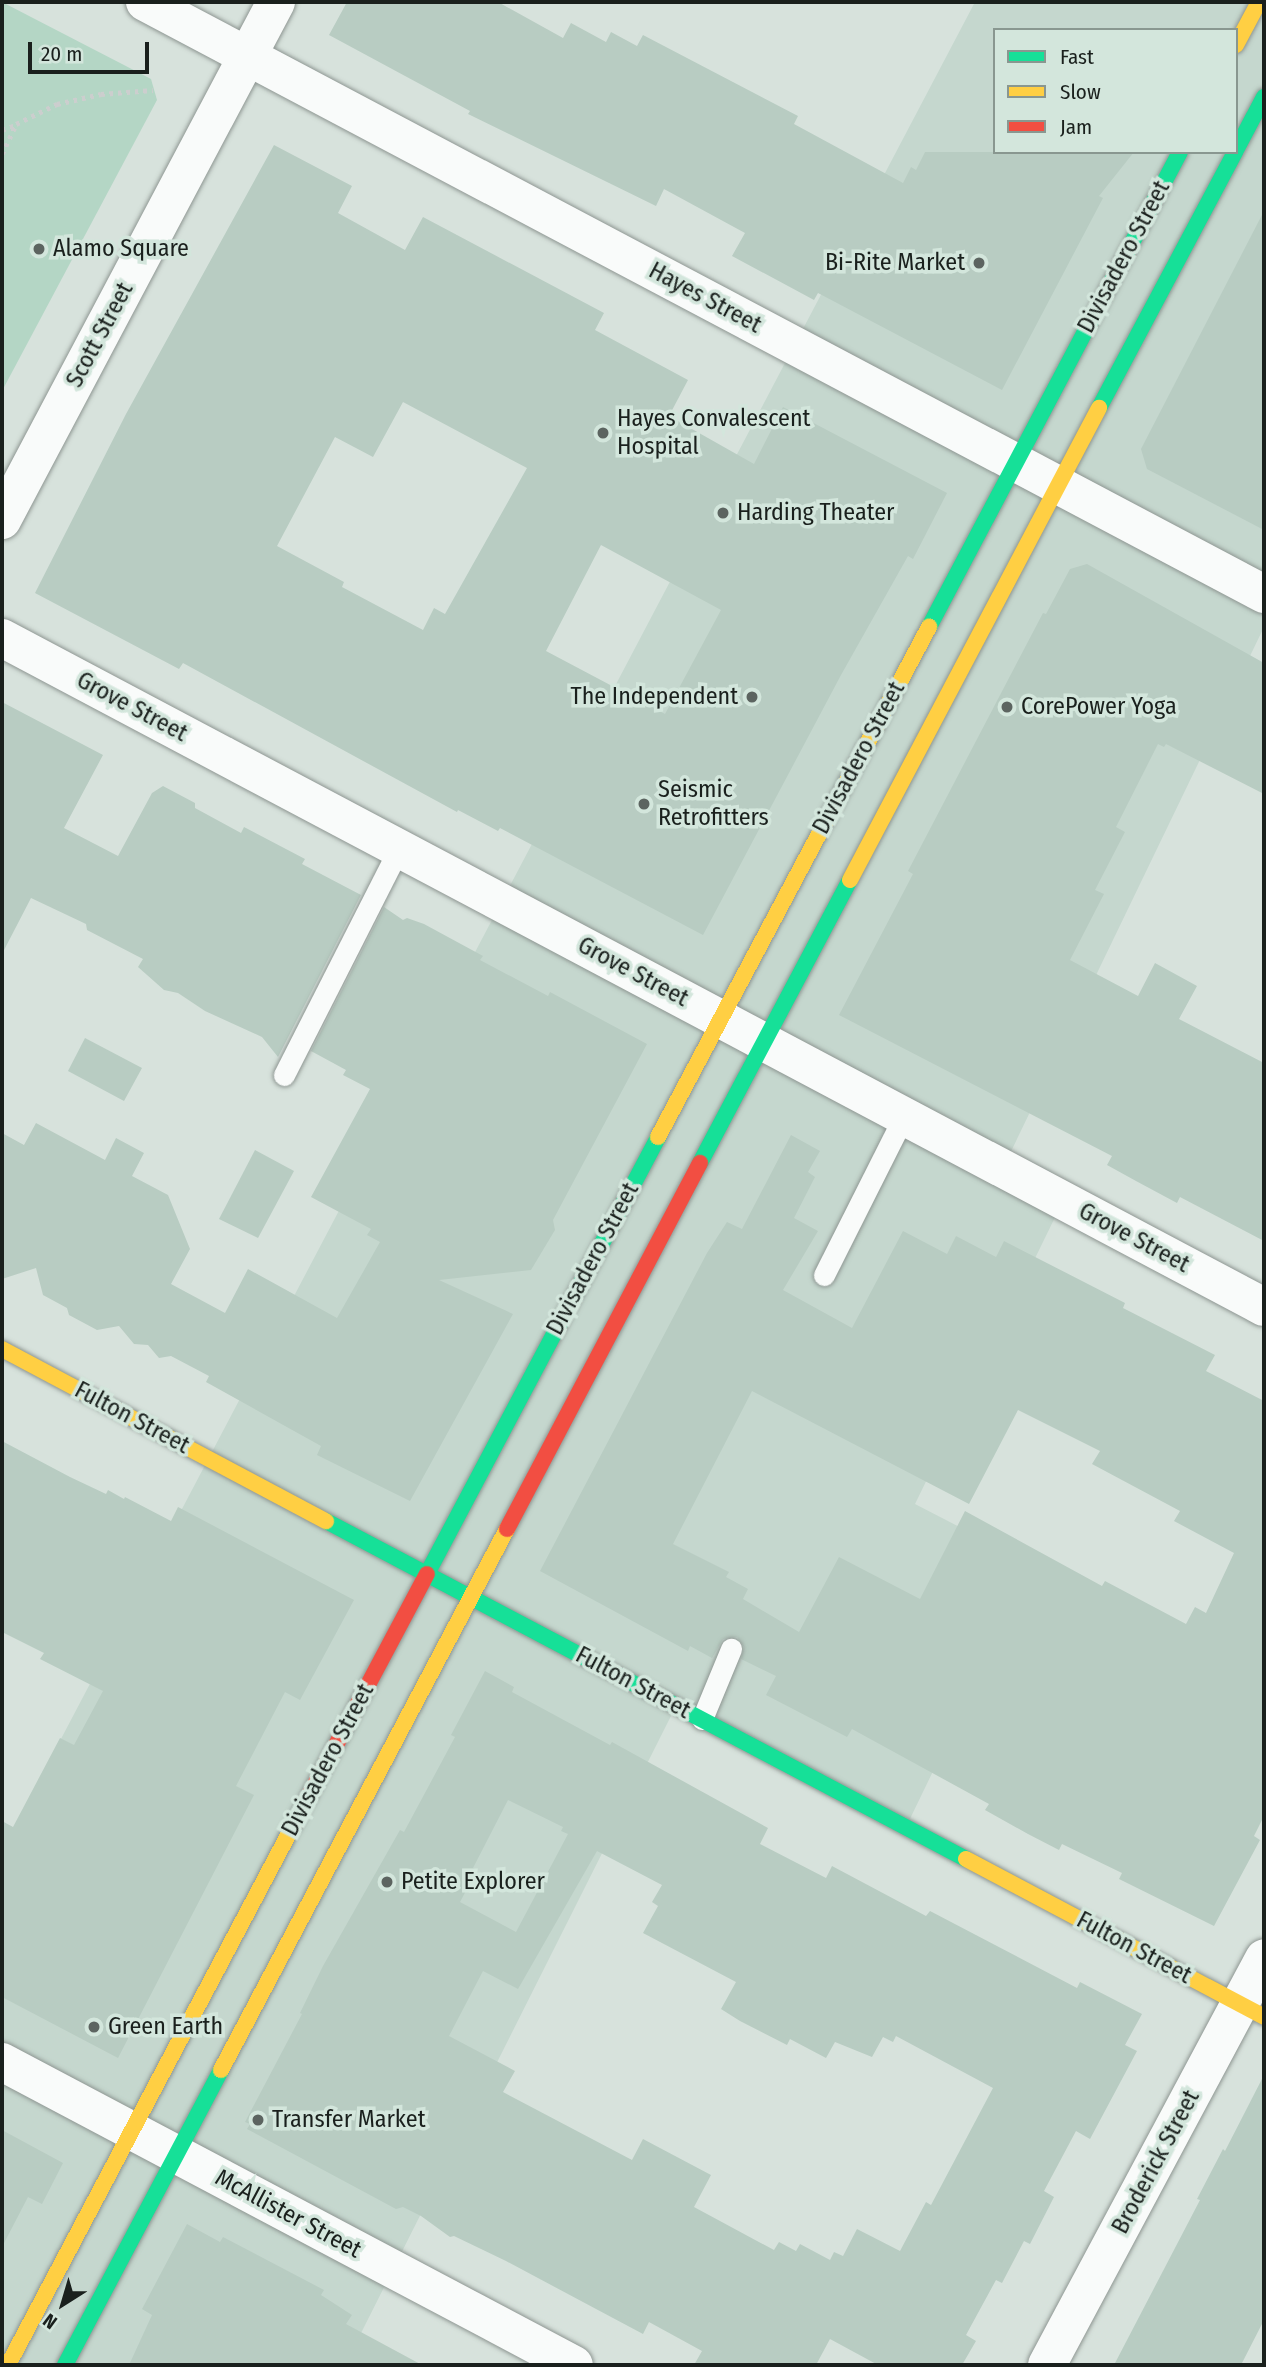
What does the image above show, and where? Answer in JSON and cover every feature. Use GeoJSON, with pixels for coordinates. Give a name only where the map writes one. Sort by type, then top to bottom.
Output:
{"type":"FeatureCollection","features":[{"type":"Feature","properties":{"kind":"main road"},"geometry":{"type":"LineString","coordinates":[[1238,41],[1259,2]]}},
{"type":"Feature","properties":{"kind":"main road","name":"Divisadero Street"},"geometry":{"type":"LineString","coordinates":[[1238,147],[1264,97]]}},
{"type":"Feature","properties":{"kind":"main road","name":"Divisadero Street"},"geometry":{"type":"LineString","coordinates":[[8,2365],[1179,154]]}},
{"type":"Feature","properties":{"kind":"main road","name":"Divisadero Street"},"geometry":{"type":"LineString","coordinates":[[65,2365],[1234,154]]}},
{"type":"Feature","properties":{"kind":"main road","name":"Fulton Street"},"geometry":{"type":"LineString","coordinates":[[2,1349],[1252,2011]]}},
{"type":"Feature","properties":{"kind":"street","name":"Hayes Street"},"geometry":{"type":"LineString","coordinates":[[145,2],[1264,594]]}},
{"type":"Feature","properties":{"kind":"street","name":"Scott Street"},"geometry":{"type":"LineString","coordinates":[[2,520],[276,2]]}},
{"type":"Feature","properties":{"kind":"street","name":"Grove Street"},"geometry":{"type":"LineString","coordinates":[[2,638],[1264,1307]]}},
{"type":"Feature","properties":{"kind":"street","name":"Broderick Street"},"geometry":{"type":"LineString","coordinates":[[1047,2365],[1252,2011],[1264,1958]]}},
{"type":"Feature","properties":{"kind":"street","name":"McAllister Street"},"geometry":{"type":"LineString","coordinates":[[2,2062],[574,2365]]}},
{"type":"Feature","properties":{"kind":"lane"},"geometry":{"type":"LineString","coordinates":[[284,1075],[398,850]]}},
{"type":"Feature","properties":{"kind":"lane"},"geometry":{"type":"LineString","coordinates":[[824,1275],[904,1116]]}},
{"type":"Feature","properties":{"kind":"lane"},"geometry":{"type":"LineString","coordinates":[[702,1719],[731,1648]]}},
{"type":"Feature","properties":{"kind":"path"},"geometry":{"type":"LineString","coordinates":[[2,130],[57,104],[100,94],[153,90]]}},
{"type":"Feature","properties":{"kind":"path"},"geometry":{"type":"LineString","coordinates":[[2,154],[16,124]]}},
{"type":"Feature","properties":{"kind":"shaded area"},"geometry":{"type":"Polygon","coordinates":[[[975,2],[1264,2],[1264,627],[1003,1168],[1063,1201],[915,1504],[1033,1565],[906,1827],[676,1706],[345,2365],[2,2365],[2,1851],[975,2]]]}},
{"type":"Feature","properties":{"kind":"green space","name":"Alamo Square"},"geometry":{"type":"Polygon","coordinates":[[[2,2],[151,79],[157,100],[2,391],[2,2]]]}},
{"type":"Feature","properties":{"kind":"building"},"geometry":{"type":"Polygon","coordinates":[[[347,2],[498,2],[563,38],[571,23],[606,42],[611,32],[637,46],[643,35],[798,116],[794,124],[903,183],[911,167],[916,170],[925,152],[1132,154],[1099,196],[1103,198],[1002,390],[818,293],[814,300],[732,256],[745,233],[664,189],[656,206],[468,114],[470,111],[329,35],[347,2]]]}},
{"type":"Feature","properties":{"kind":"building"},"geometry":{"type":"Polygon","coordinates":[[[274,145],[352,186],[338,213],[405,250],[423,217],[604,313],[595,330],[688,380],[669,416],[754,464],[783,407],[947,493],[913,559],[908,556],[841,675],[703,935],[500,828],[498,831],[458,810],[457,812],[183,663],[179,669],[35,593],[126,414],[274,145]],[[403,402],[373,457],[335,437],[277,546],[344,582],[342,587],[423,630],[434,608],[445,614],[527,468],[403,402]],[[601,545],[546,651],[665,714],[721,610],[601,545]]]}},
{"type":"Feature","properties":{"kind":"building"},"geometry":{"type":"Polygon","coordinates":[[[1264,211],[1264,530],[1147,469],[1141,449],[1264,211]]]}},
{"type":"Feature","properties":{"kind":"building"},"geometry":{"type":"Polygon","coordinates":[[[1087,564],[1264,663],[1264,794],[1166,744],[1164,747],[1158,744],[1116,827],[1125,832],[1095,890],[1104,894],[1070,960],[1138,996],[1155,963],[1197,986],[1179,1019],[1264,1063],[1264,1241],[1180,1197],[1177,1203],[1107,1165],[1112,1156],[839,1015],[913,874],[908,871],[1043,613],[1046,614],[1070,569],[1087,564]]]}},
{"type":"Feature","properties":{"kind":"building"},"geometry":{"type":"Polygon","coordinates":[[[2,702],[103,755],[64,828],[118,856],[152,793],[163,786],[195,803],[195,808],[241,833],[244,827],[305,859],[302,864],[361,895],[278,1057],[262,1037],[205,1011],[178,993],[164,990],[138,967],[143,959],[87,930],[86,924],[31,898],[2,954],[2,702]]]}},
{"type":"Feature","properties":{"kind":"building"},"geometry":{"type":"Polygon","coordinates":[[[384,907],[403,920],[407,918],[424,924],[483,956],[480,960],[548,996],[550,992],[647,1044],[553,1220],[555,1230],[531,1270],[439,1280],[513,1314],[410,1501],[317,1455],[321,1446],[206,1382],[209,1376],[171,1356],[159,1358],[148,1345],[134,1344],[119,1326],[97,1330],[69,1315],[67,1308],[43,1295],[36,1268],[2,1279],[2,1133],[24,1145],[36,1123],[105,1160],[116,1138],[144,1153],[132,1176],[168,1195],[190,1249],[171,1284],[225,1313],[248,1269],[337,1318],[380,1242],[367,1235],[371,1229],[311,1197],[370,1089],[343,1075],[346,1070],[311,1051],[384,907]]]}},
{"type":"Feature","properties":{"kind":"building"},"geometry":{"type":"Polygon","coordinates":[[[85,1038],[142,1068],[124,1101],[68,1071],[85,1038]]]}},
{"type":"Feature","properties":{"kind":"building"},"geometry":{"type":"Polygon","coordinates":[[[791,1135],[820,1151],[808,1172],[815,1177],[794,1218],[818,1231],[783,1290],[852,1328],[903,1231],[947,1254],[956,1236],[996,1257],[1004,1241],[1125,1303],[1123,1308],[1215,1355],[1206,1371],[1264,1401],[1264,1816],[1254,1836],[1260,1840],[1214,1926],[1119,1879],[1122,1873],[1062,1844],[1059,1850],[1028,1834],[985,1810],[989,1804],[852,1729],[847,1737],[766,1695],[776,1676],[741,1659],[744,1647],[737,1637],[723,1639],[712,1658],[690,1646],[688,1651],[540,1571],[707,1253],[727,1222],[742,1229],[791,1135]],[[752,1391],[673,1544],[729,1572],[726,1577],[748,1589],[743,1599],[799,1632],[839,1557],[920,1599],[965,1511],[1102,1586],[1105,1581],[1186,1624],[1195,1607],[1206,1613],[1234,1553],[1174,1521],[1180,1511],[1092,1464],[1100,1451],[1018,1410],[969,1504],[752,1391]]]}},
{"type":"Feature","properties":{"kind":"building"},"geometry":{"type":"Polygon","coordinates":[[[255,1150],[294,1171],[258,1238],[219,1219],[255,1150]]]}},
{"type":"Feature","properties":{"kind":"building"},"geometry":{"type":"Polygon","coordinates":[[[2,1441],[70,1477],[106,1494],[108,1490],[124,1499],[125,1497],[171,1521],[178,1507],[354,1600],[300,1700],[285,1692],[236,1786],[254,1795],[118,2058],[2,1997],[2,1821],[13,1827],[60,1738],[74,1745],[103,1691],[40,1659],[44,1653],[2,1632],[2,1441]]]}},
{"type":"Feature","properties":{"kind":"building"},"geometry":{"type":"Polygon","coordinates":[[[485,1671],[514,1687],[512,1692],[610,1745],[612,1742],[768,1828],[760,1844],[826,1878],[832,1866],[926,1916],[930,1911],[1077,1988],[1080,1982],[1142,2014],[1125,2045],[1137,2051],[1090,2139],[1076,2131],[1044,2191],[1054,2197],[1030,2244],[1024,2241],[1002,2283],[996,2280],[966,2335],[976,2341],[962,2365],[878,2365],[830,2339],[816,2365],[694,2365],[702,2351],[649,2322],[643,2334],[506,2261],[454,2236],[450,2237],[421,2216],[403,2207],[396,2209],[247,2129],[250,2124],[245,2122],[302,2014],[300,2013],[323,1966],[400,1830],[404,1832],[455,1737],[451,1735],[485,1671]],[[508,1800],[473,1868],[477,1870],[460,1902],[516,1932],[568,1834],[561,1831],[563,1827],[508,1800]],[[597,1851],[518,1989],[483,1971],[449,2036],[515,2071],[503,2092],[632,2160],[643,2139],[711,2175],[694,2207],[774,2250],[779,2242],[796,2251],[800,2244],[830,2260],[834,2252],[843,2256],[857,2229],[900,2251],[926,2202],[931,2205],[993,2088],[896,2036],[893,2042],[883,2037],[872,2057],[835,2042],[826,2058],[790,2039],[787,2045],[740,2021],[721,2009],[736,1982],[643,1933],[658,1906],[652,1902],[662,1885],[597,1851]]]}},
{"type":"Feature","properties":{"kind":"building"},"geometry":{"type":"Polygon","coordinates":[[[1264,2075],[1264,2320],[1241,2365],[1114,2365],[1200,2200],[1197,2199],[1264,2075]]]}},
{"type":"Feature","properties":{"kind":"building"},"geometry":{"type":"Polygon","coordinates":[[[2,2130],[63,2163],[42,2204],[28,2197],[2,2247],[2,2130]]]}},
{"type":"Feature","properties":{"kind":"building"},"geometry":{"type":"Polygon","coordinates":[[[187,2224],[220,2242],[223,2237],[324,2290],[321,2295],[352,2315],[346,2324],[422,2365],[129,2365],[152,2315],[142,2309],[187,2224]]]}},
{"type":"Feature","properties":{"kind":"traffic: fast"},"geometry":{"type":"LineString","coordinates":[[1238,146],[1264,97]]}},
{"type":"Feature","properties":{"kind":"traffic: fast"},"geometry":{"type":"LineString","coordinates":[[929,627],[1179,154]]}},
{"type":"Feature","properties":{"kind":"traffic: fast"},"geometry":{"type":"LineString","coordinates":[[1099,408],[1234,154]]}},
{"type":"Feature","properties":{"kind":"traffic: fast"},"geometry":{"type":"LineString","coordinates":[[700,1163],[850,880]]}},
{"type":"Feature","properties":{"kind":"traffic: fast"},"geometry":{"type":"LineString","coordinates":[[427,1574],[658,1137]]}},
{"type":"Feature","properties":{"kind":"traffic: fast"},"geometry":{"type":"LineString","coordinates":[[326,1521],[966,1859]]}},
{"type":"Feature","properties":{"kind":"traffic: fast"},"geometry":{"type":"LineString","coordinates":[[65,2365],[221,2070]]}},
{"type":"Feature","properties":{"kind":"traffic: slow"},"geometry":{"type":"LineString","coordinates":[[1238,41],[1259,2]]}},
{"type":"Feature","properties":{"kind":"traffic: slow"},"geometry":{"type":"LineString","coordinates":[[850,880],[1099,408]]}},
{"type":"Feature","properties":{"kind":"traffic: slow"},"geometry":{"type":"LineString","coordinates":[[658,1137],[929,627]]}},
{"type":"Feature","properties":{"kind":"traffic: slow"},"geometry":{"type":"LineString","coordinates":[[2,1349],[326,1521]]}},
{"type":"Feature","properties":{"kind":"traffic: slow"},"geometry":{"type":"LineString","coordinates":[[221,2070],[507,1529]]}},
{"type":"Feature","properties":{"kind":"traffic: slow"},"geometry":{"type":"LineString","coordinates":[[8,2365],[294,1824]]}},
{"type":"Feature","properties":{"kind":"traffic: slow"},"geometry":{"type":"LineString","coordinates":[[966,1859],[1264,2017]]}},
{"type":"Feature","properties":{"kind":"traffic: jam"},"geometry":{"type":"LineString","coordinates":[[507,1529],[700,1163]]}},
{"type":"Feature","properties":{"kind":"traffic: jam"},"geometry":{"type":"LineString","coordinates":[[294,1824],[427,1574]]}},
{"type":"Feature","properties":{"kind":"place","name":"Alamo Square"},"geometry":{"type":"Point","coordinates":[39,249]}},
{"type":"Feature","properties":{"kind":"place","name":"Bi-Rite Market"},"geometry":{"type":"Point","coordinates":[979,263]}},
{"type":"Feature","properties":{"kind":"place","name":"Hayes Convalescent Hospital"},"geometry":{"type":"Point","coordinates":[603,433]}},
{"type":"Feature","properties":{"kind":"place","name":"Harding Theater"},"geometry":{"type":"Point","coordinates":[723,513]}},
{"type":"Feature","properties":{"kind":"place","name":"The Independent"},"geometry":{"type":"Point","coordinates":[752,697]}},
{"type":"Feature","properties":{"kind":"place","name":"CorePower Yoga"},"geometry":{"type":"Point","coordinates":[1007,707]}},
{"type":"Feature","properties":{"kind":"place","name":"Seismic Retrofitters"},"geometry":{"type":"Point","coordinates":[644,804]}},
{"type":"Feature","properties":{"kind":"place","name":"Petite Explorer"},"geometry":{"type":"Point","coordinates":[387,1882]}},
{"type":"Feature","properties":{"kind":"place","name":"Green Earth"},"geometry":{"type":"Point","coordinates":[94,2027]}},
{"type":"Feature","properties":{"kind":"place","name":"Transfer Market"},"geometry":{"type":"Point","coordinates":[258,2120]}}]}
